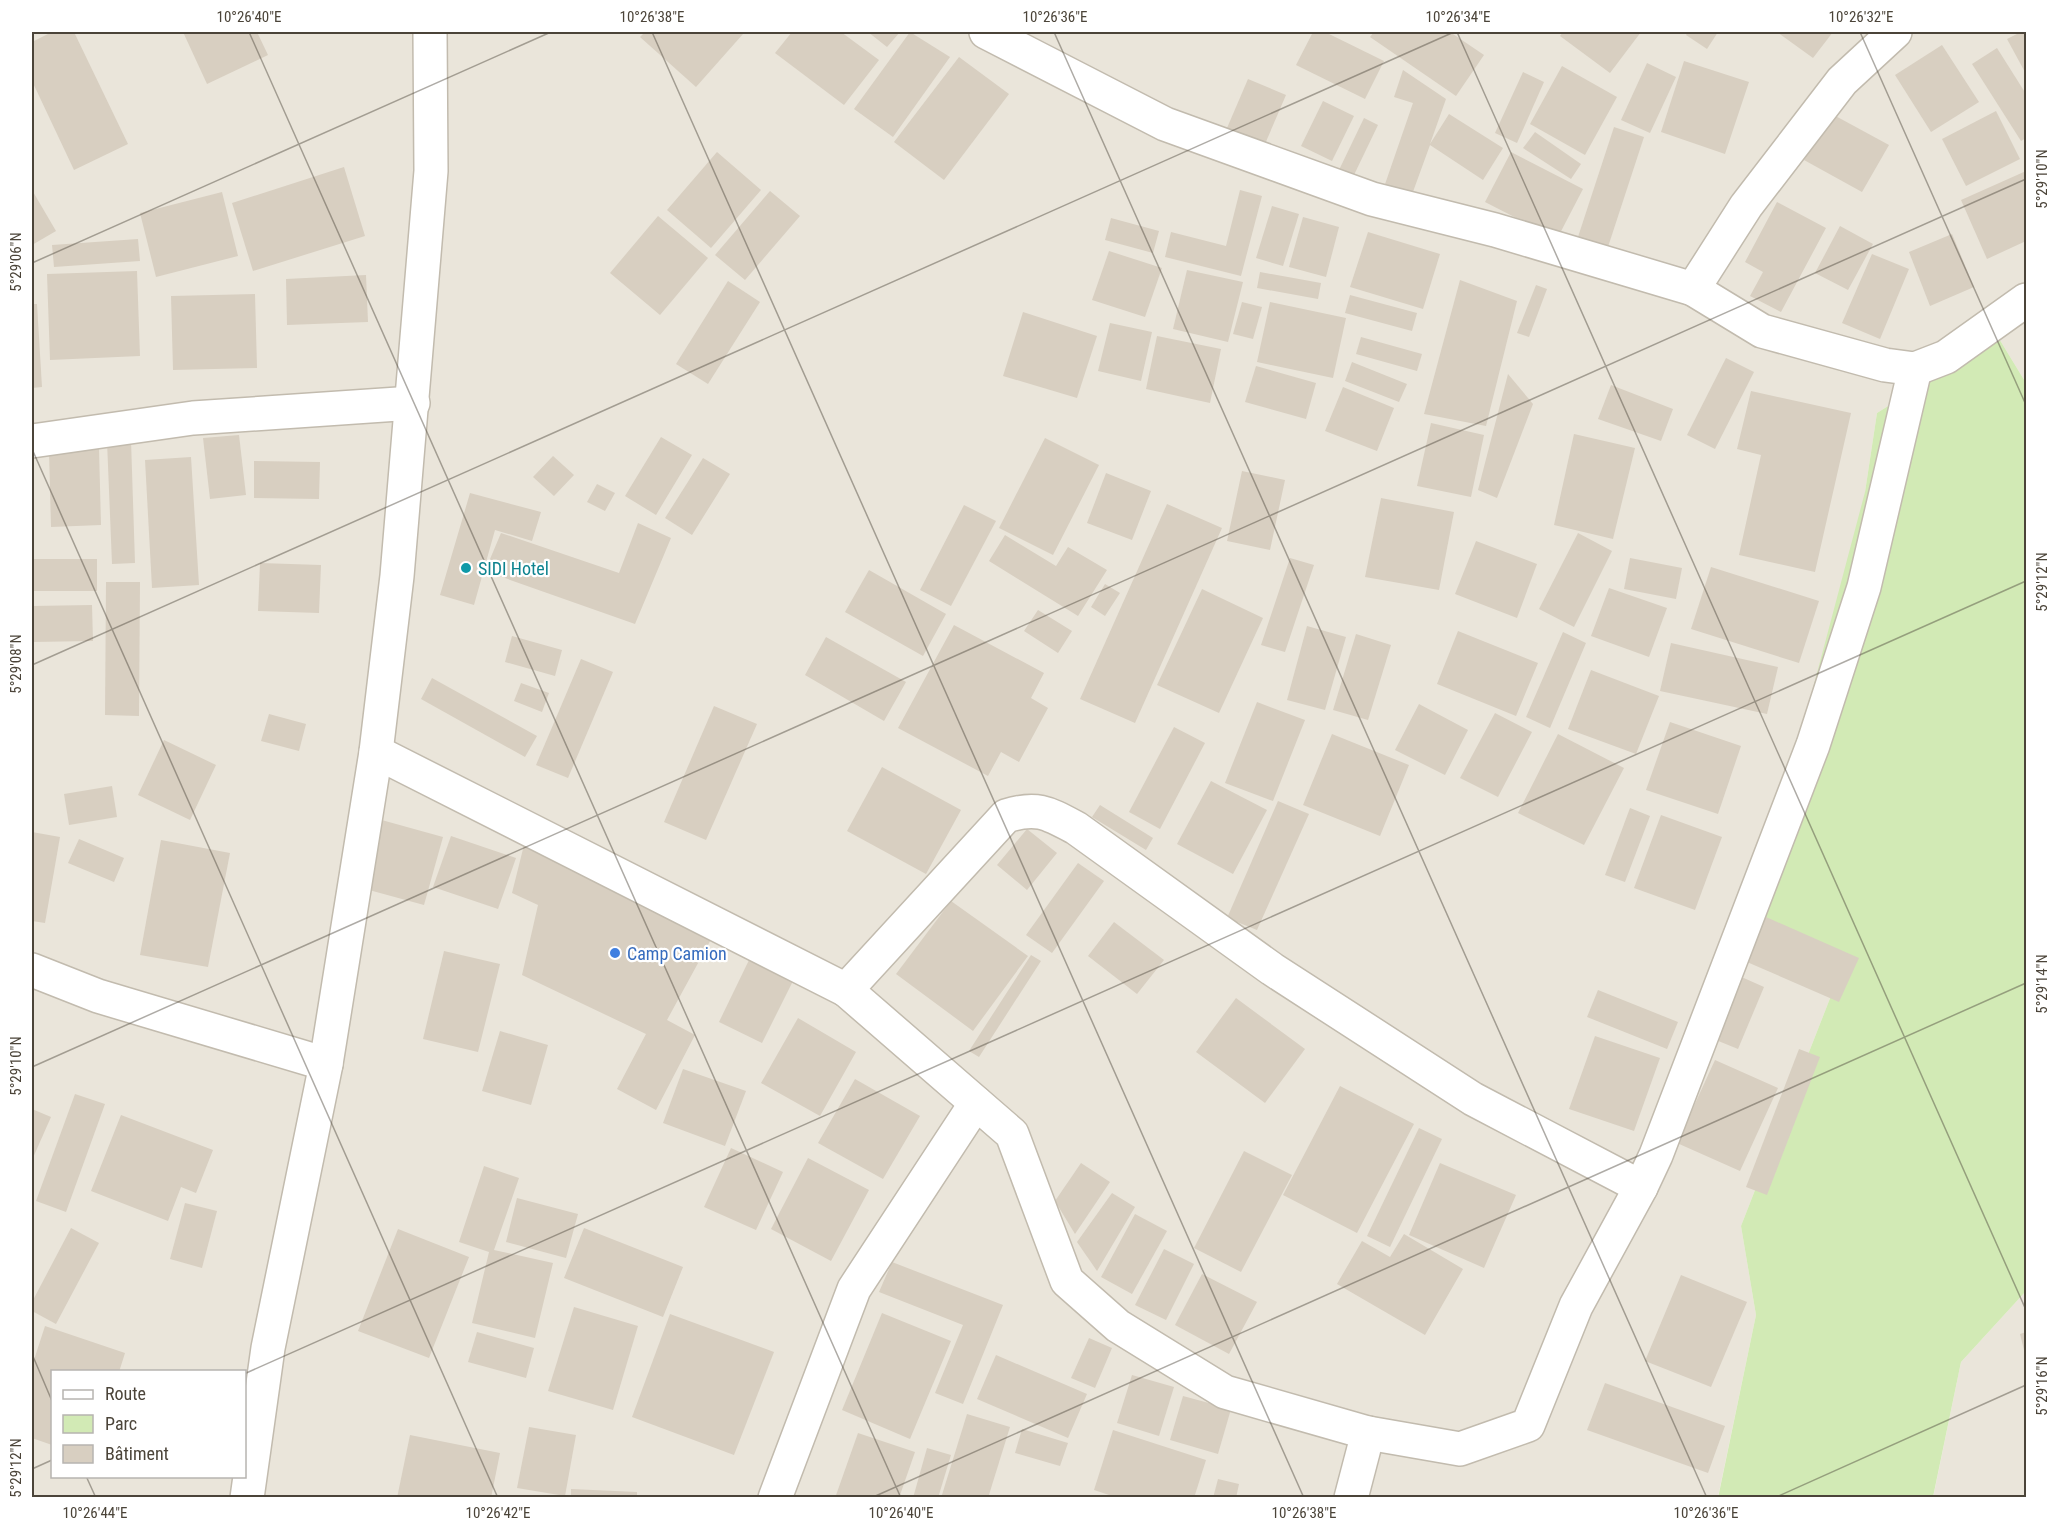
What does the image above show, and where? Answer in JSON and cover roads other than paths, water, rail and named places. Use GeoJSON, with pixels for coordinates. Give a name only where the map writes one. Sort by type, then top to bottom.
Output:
{"type":"FeatureCollection","features":[{"type":"Feature","properties":{"kind":"street"},"geometry":{"type":"LineString","coordinates":[[247,1497],[268,1348],[326,1064],[376,752],[397,576],[431,171],[430,32]]}},
{"type":"Feature","properties":{"kind":"street"},"geometry":{"type":"LineString","coordinates":[[986,32],[1176,128],[1372,199],[1495,230],[1694,289],[1762,331],[1885,366],[1915,369],[1946,357],[2026,300]]}},
{"type":"Feature","properties":{"kind":"street"},"geometry":{"type":"LineString","coordinates":[[1694,289],[1746,206],[1842,81],[1895,32]]}},
{"type":"Feature","properties":{"kind":"street"},"geometry":{"type":"LineString","coordinates":[[376,752],[846,990],[1012,1134],[1067,1281],[1118,1326],[1225,1392],[1368,1433],[1460,1449],[1528,1425],[1576,1306],[1656,1155],[1813,745],[1864,587],[1915,369]]}},
{"type":"Feature","properties":{"kind":"street"},"geometry":{"type":"LineString","coordinates":[[32,441],[193,418],[413,403]]}},
{"type":"Feature","properties":{"kind":"street"},"geometry":{"type":"LineString","coordinates":[[846,990],[1006,816],[1028,809],[1049,813],[1076,828],[1272,969],[1473,1099],[1641,1187]]}},
{"type":"Feature","properties":{"kind":"street"},"geometry":{"type":"LineString","coordinates":[[32,970],[98,996],[326,1064]]}},
{"type":"Feature","properties":{"kind":"street"},"geometry":{"type":"LineString","coordinates":[[775,1497],[854,1289],[976,1103]]}},
{"type":"Feature","properties":{"kind":"street"},"geometry":{"type":"LineString","coordinates":[[1351,1497],[1368,1433]]}},
{"type":"Feature","properties":{"kind":"place","name":"SIDI Hotel"},"geometry":{"type":"Point","coordinates":[466,568]}},
{"type":"Feature","properties":{"kind":"place","name":"Camp Camion"},"geometry":{"type":"Point","coordinates":[615,953]}}]}
